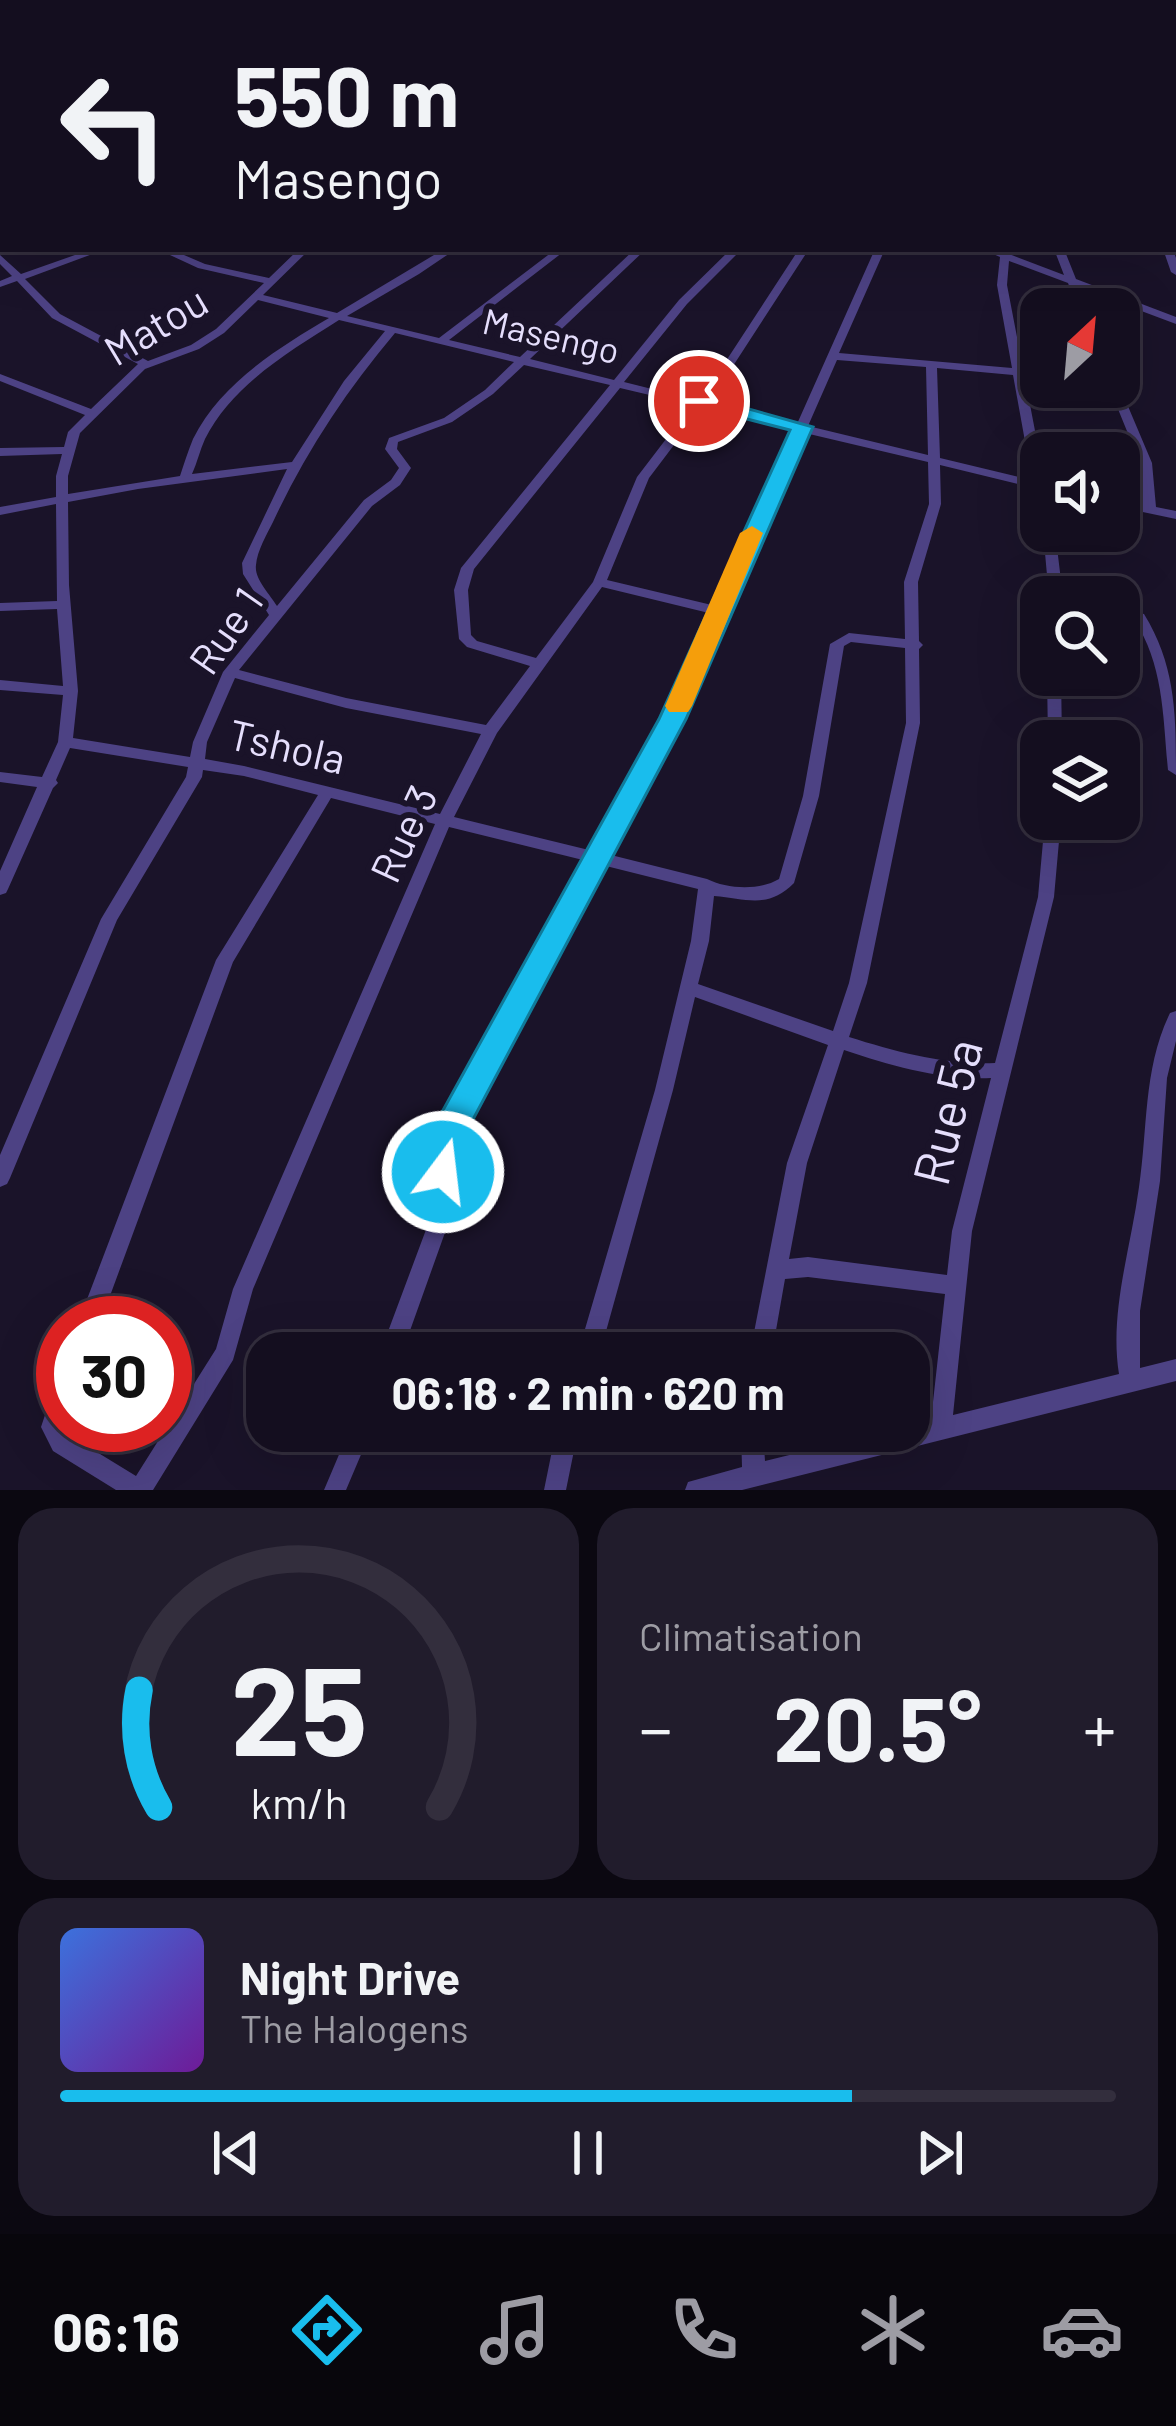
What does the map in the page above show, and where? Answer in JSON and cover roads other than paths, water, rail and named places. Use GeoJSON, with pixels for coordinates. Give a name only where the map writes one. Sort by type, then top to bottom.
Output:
{"type":"FeatureCollection","features":[{"type":"Feature","properties":{"kind":"street"},"geometry":{"type":"LineString","coordinates":[[0,284],[93,252]]}},
{"type":"Feature","properties":{"kind":"street"},"geometry":{"type":"LineString","coordinates":[[169,252],[202,266],[272,282]]}},
{"type":"Feature","properties":{"kind":"street","name":"Matou"},"geometry":{"type":"LineString","coordinates":[[0,889],[64,742],[70,691],[63,605],[68,450],[89,412],[146,364],[203,343],[302,252]]}},
{"type":"Feature","properties":{"kind":"street"},"geometry":{"type":"LineString","coordinates":[[185,478],[194,446],[217,412],[281,355],[336,316],[447,252]]}},
{"type":"Feature","properties":{"kind":"street"},"geometry":{"type":"LineString","coordinates":[[440,342],[558,252]]}},
{"type":"Feature","properties":{"kind":"street","name":"Rue 1"},"geometry":{"type":"LineString","coordinates":[[0,1178],[90,958],[200,763],[200,742],[230,672],[373,497],[400,478],[405,468],[391,449],[393,440],[457,415],[638,252]]}},
{"type":"Feature","properties":{"kind":"street"},"geometry":{"type":"LineString","coordinates":[[541,664],[472,644],[464,636],[461,590],[468,568],[683,302],[734,252]]}},
{"type":"Feature","properties":{"kind":"street","name":"Rue 3"},"geometry":{"type":"LineString","coordinates":[[138,1490],[225,1353],[243,1289],[443,824],[490,730],[599,582],[643,477],[802,252]]}},
{"type":"Feature","properties":{"kind":"street"},"geometry":{"type":"LineString","coordinates":[[399,1332],[437,1227],[444,1189],[443,1141],[673,719],[879,252]]}},
{"type":"Feature","properties":{"kind":"street"},"geometry":{"type":"LineString","coordinates":[[995,252],[1176,321]]}},
{"type":"Feature","properties":{"kind":"street"},"geometry":{"type":"LineString","coordinates":[[1060,252],[1074,288]]}},
{"type":"Feature","properties":{"kind":"street"},"geometry":{"type":"LineString","coordinates":[[1006,256],[1002,285],[1029,432]]}},
{"type":"Feature","properties":{"kind":"street"},"geometry":{"type":"LineString","coordinates":[[0,258],[56,316],[146,364]]}},
{"type":"Feature","properties":{"kind":"street","name":"Masengo"},"geometry":{"type":"LineString","coordinates":[[256,297],[699,401],[1020,484]]}},
{"type":"Feature","properties":{"kind":"street"},"geometry":{"type":"LineString","coordinates":[[275,613],[250,574],[249,563],[294,465],[350,379],[392,330]]}},
{"type":"Feature","properties":{"kind":"street"},"geometry":{"type":"LineString","coordinates":[[833,356],[1017,372]]}},
{"type":"Feature","properties":{"kind":"street"},"geometry":{"type":"LineString","coordinates":[[765,1332],[796,1163],[841,1039],[910,740],[916,645],[911,582],[934,511],[931,366]]}},
{"type":"Feature","properties":{"kind":"street"},"geometry":{"type":"LineString","coordinates":[[0,377],[89,412]]}},
{"type":"Feature","properties":{"kind":"street"},"geometry":{"type":"LineString","coordinates":[[1123,408],[1146,464],[1150,509]]}},
{"type":"Feature","properties":{"kind":"street"},"geometry":{"type":"LineString","coordinates":[[0,452],[68,450]]}},
{"type":"Feature","properties":{"kind":"street"},"geometry":{"type":"LineString","coordinates":[[0,512],[185,478],[294,465]]}},
{"type":"Feature","properties":{"kind":"street"},"geometry":{"type":"LineString","coordinates":[[1140,507],[1176,515]]}},
{"type":"Feature","properties":{"kind":"street"},"geometry":{"type":"LineString","coordinates":[[599,582],[719,611]]}},
{"type":"Feature","properties":{"kind":"street"},"geometry":{"type":"LineString","coordinates":[[0,607],[63,605]]}},
{"type":"Feature","properties":{"kind":"street"},"geometry":{"type":"LineString","coordinates":[[1140,618],[1168,694],[1176,770]]}},
{"type":"Feature","properties":{"kind":"street","name":"Tshola"},"geometry":{"type":"LineString","coordinates":[[64,742],[200,763],[593,860],[766,895],[786,883],[811,796],[837,644],[849,637],[916,645]]}},
{"type":"Feature","properties":{"kind":"street"},"geometry":{"type":"LineString","coordinates":[[230,672],[346,703],[490,730]]}},
{"type":"Feature","properties":{"kind":"street"},"geometry":{"type":"LineString","coordinates":[[0,685],[70,691]]}},
{"type":"Feature","properties":{"kind":"street"},"geometry":{"type":"LineString","coordinates":[[0,777],[50,783]]}},
{"type":"Feature","properties":{"kind":"street"},"geometry":{"type":"LineString","coordinates":[[99,1296],[225,960],[327,792]]}},
{"type":"Feature","properties":{"kind":"street","name":"Rue 5a"},"geometry":{"type":"LineString","coordinates":[[940,1428],[952,1286],[1046,897],[1051,840]]}},
{"type":"Feature","properties":{"kind":"street"},"geometry":{"type":"LineString","coordinates":[[595,1332],[688,988],[705,885]]}},
{"type":"Feature","properties":{"kind":"street"},"geometry":{"type":"LineString","coordinates":[[688,988],[841,1039],[962,1072],[1002,1070]]}},
{"type":"Feature","properties":{"kind":"street"},"geometry":{"type":"LineString","coordinates":[[1131,1382],[1127,1361],[1137,1240],[1151,1176],[1160,1060],[1176,1018]]}},
{"type":"Feature","properties":{"kind":"street"},"geometry":{"type":"LineString","coordinates":[[778,1270],[808,1267],[952,1286]]}},
{"type":"Feature","properties":{"kind":"street"},"geometry":{"type":"LineString","coordinates":[[696,1490],[1176,1370]]}},
{"type":"Feature","properties":{"kind":"street"},"geometry":{"type":"LineString","coordinates":[[76,1452],[138,1490]]}},
{"type":"Feature","properties":{"kind":"street"},"geometry":{"type":"LineString","coordinates":[[334,1490],[351,1452]]}},
{"type":"Feature","properties":{"kind":"street"},"geometry":{"type":"LineString","coordinates":[[555,1490],[563,1452]]}},
{"type":"Feature","properties":{"kind":"street"},"geometry":{"type":"LineString","coordinates":[[753,1452],[754,1475]]}}]}
